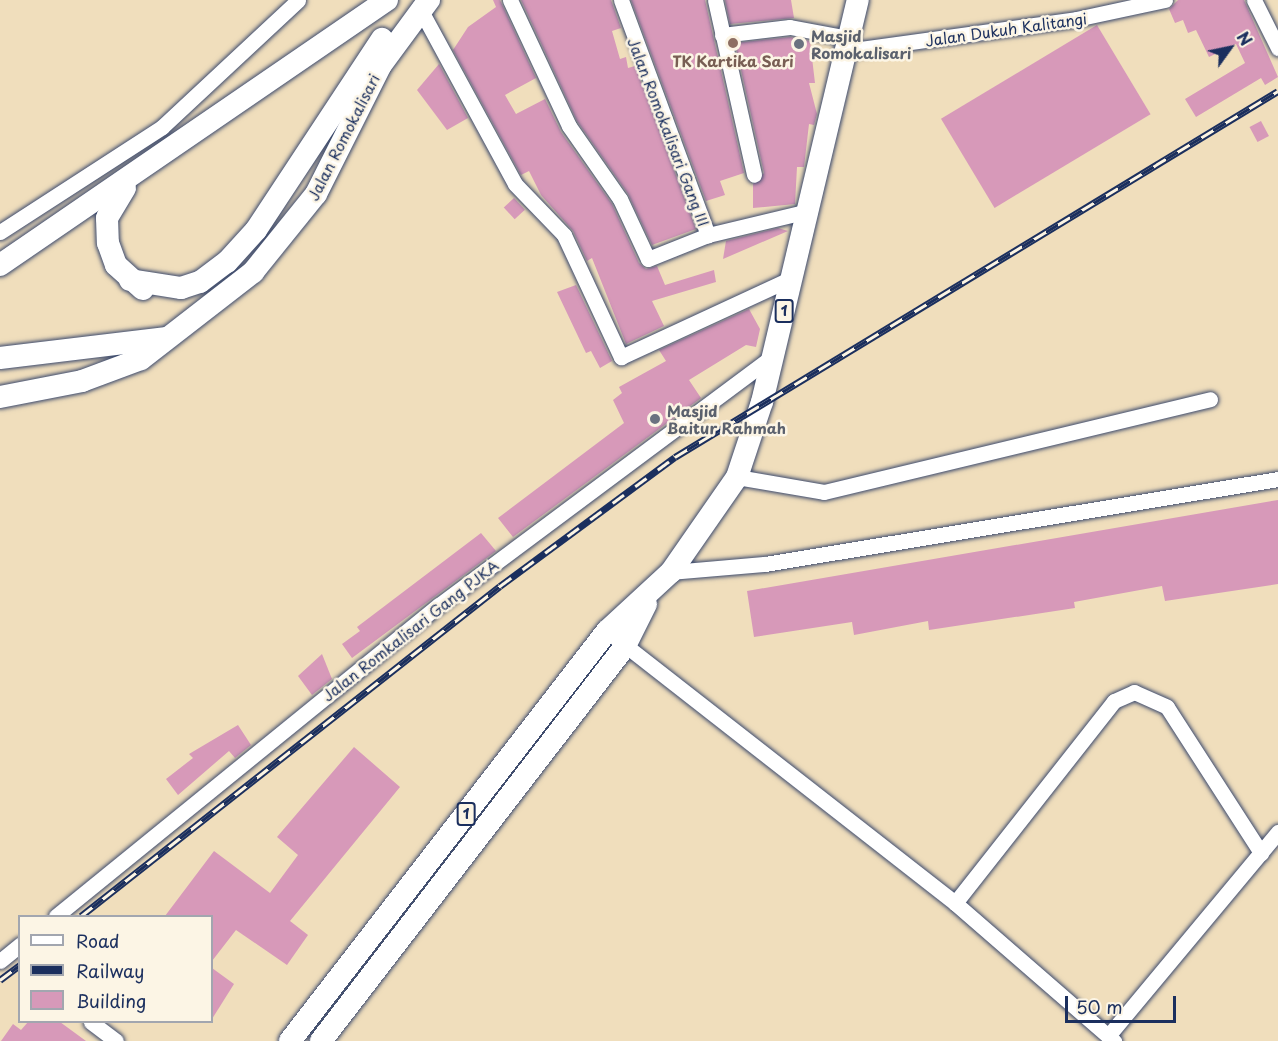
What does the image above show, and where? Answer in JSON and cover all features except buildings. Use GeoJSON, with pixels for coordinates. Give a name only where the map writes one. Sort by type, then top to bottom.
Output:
{"type":"FeatureCollection","features":[{"type":"Feature","properties":{"kind":"highway"},"geometry":{"type":"LineString","coordinates":[[0,265],[134,177],[387,0]]}},
{"type":"Feature","properties":{"kind":"highway","name":"1"},"geometry":{"type":"LineString","coordinates":[[290,1041],[607,631],[651,595],[671,572],[737,477],[773,356],[858,0]]}},
{"type":"Feature","properties":{"kind":"highway"},"geometry":{"type":"LineString","coordinates":[[130,280],[181,288],[200,282],[226,262],[256,230],[370,53],[393,26],[424,4]]}},
{"type":"Feature","properties":{"kind":"highway","name":"Jalan Romokalisari"},"geometry":{"type":"LineString","coordinates":[[0,397],[116,372],[169,337],[226,294],[276,246],[316,194],[381,65],[424,4]]}},
{"type":"Feature","properties":{"kind":"highway"},"geometry":{"type":"LineString","coordinates":[[134,177],[107,218],[108,243],[130,280],[168,299],[226,294]]}},
{"type":"Feature","properties":{"kind":"highway"},"geometry":{"type":"LineString","coordinates":[[0,358],[169,337]]}},
{"type":"Feature","properties":{"kind":"highway","name":"1"},"geometry":{"type":"LineString","coordinates":[[321,1041],[624,648],[651,595]]}},
{"type":"Feature","properties":{"kind":"street"},"geometry":{"type":"LineString","coordinates":[[0,232],[162,127],[298,0]]}},
{"type":"Feature","properties":{"kind":"street"},"geometry":{"type":"LineString","coordinates":[[510,0],[568,126],[620,198],[648,259],[708,235]]}},
{"type":"Feature","properties":{"kind":"street","name":"Jalan Romokalisari Gang III"},"geometry":{"type":"LineString","coordinates":[[621,0],[708,235],[808,211]]}},
{"type":"Feature","properties":{"kind":"street"},"geometry":{"type":"LineString","coordinates":[[715,0],[754,176]]}},
{"type":"Feature","properties":{"kind":"street","name":"Jalan Dukuh Kalitangi"},"geometry":{"type":"LineString","coordinates":[[722,35],[790,27],[847,45],[1076,20],[1165,0]]}},
{"type":"Feature","properties":{"kind":"street"},"geometry":{"type":"LineString","coordinates":[[1254,0],[1278,48]]}},
{"type":"Feature","properties":{"kind":"street"},"geometry":{"type":"LineString","coordinates":[[424,4],[515,184],[564,235],[621,357],[792,278]]}},
{"type":"Feature","properties":{"kind":"street","name":"Jalan Romkalisari Gang PJKA"},"geometry":{"type":"LineString","coordinates":[[57,915],[439,606],[773,356]]}},
{"type":"Feature","properties":{"kind":"street"},"geometry":{"type":"LineString","coordinates":[[737,477],[824,492],[1210,399]]}},
{"type":"Feature","properties":{"kind":"street"},"geometry":{"type":"LineString","coordinates":[[671,572],[765,564],[1278,478]]}},
{"type":"Feature","properties":{"kind":"street"},"geometry":{"type":"LineString","coordinates":[[607,631],[624,648],[955,903],[1111,1039],[1278,832]]}},
{"type":"Feature","properties":{"kind":"street"},"geometry":{"type":"LineString","coordinates":[[955,903],[1114,701],[1134,692],[1167,707],[1261,853]]}},
{"type":"Feature","properties":{"kind":"street"},"geometry":{"type":"LineString","coordinates":[[0,961],[18,947]]}},
{"type":"Feature","properties":{"kind":"street"},"geometry":{"type":"LineString","coordinates":[[92,1023],[116,1041]]}},
{"type":"Feature","properties":{"kind":"railway"},"geometry":{"type":"LineString","coordinates":[[82,915],[500,586],[675,457],[1278,91]]}},
{"type":"Feature","properties":{"kind":"railway"},"geometry":{"type":"LineString","coordinates":[[0,980],[18,966]]}},
{"type":"Feature","properties":{"kind":"place","name":"TK Kartika Sari"},"geometry":{"type":"Point","coordinates":[733,43]}},
{"type":"Feature","properties":{"kind":"place","name":"Masjid Romokalisari"},"geometry":{"type":"Point","coordinates":[799,44]}},
{"type":"Feature","properties":{"kind":"place","name":"Masjid Baitur Rahmah"},"geometry":{"type":"Point","coordinates":[655,419]}}]}
